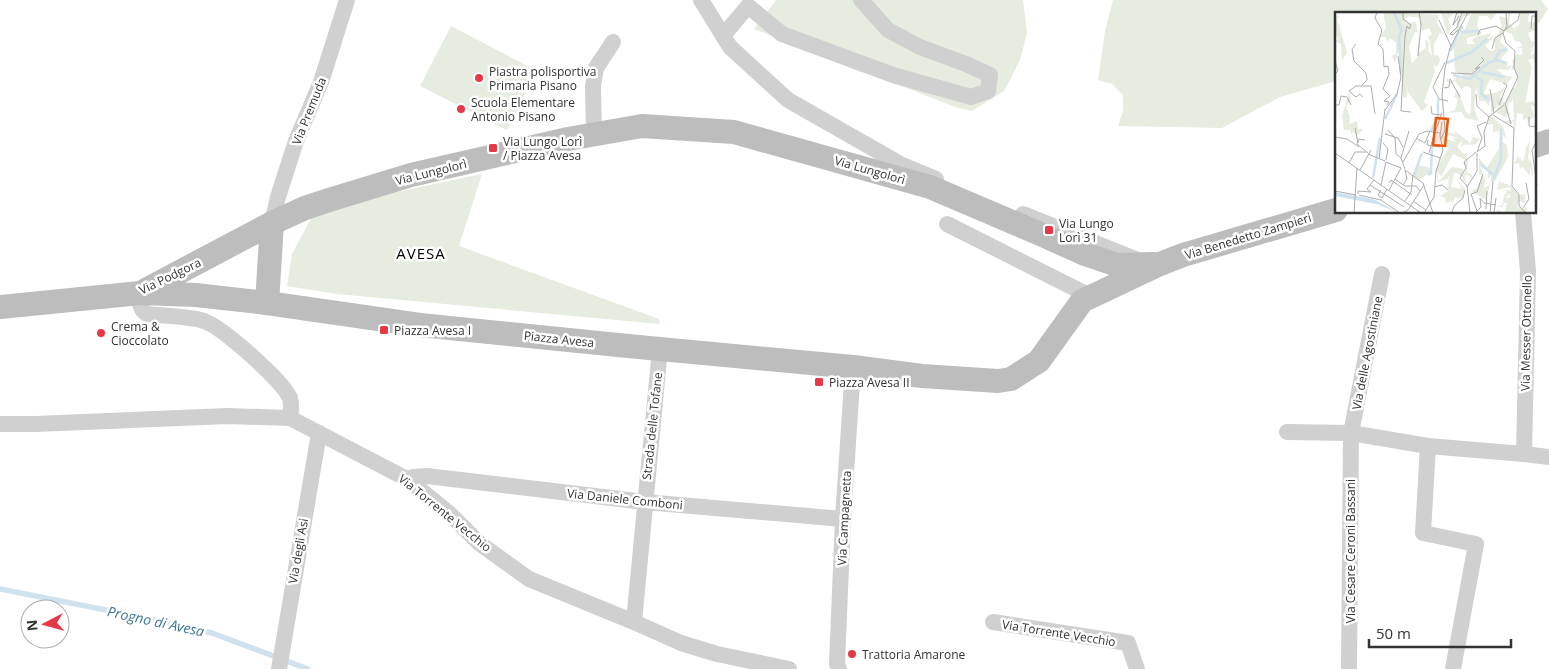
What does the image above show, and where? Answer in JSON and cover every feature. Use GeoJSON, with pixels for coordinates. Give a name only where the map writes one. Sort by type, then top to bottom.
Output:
{"type":"FeatureCollection","features":[{"type":"Feature","properties":{"kind":"street","name":"Via Premuda"},"geometry":{"type":"LineString","coordinates":[[272,223],[278,197],[296,141],[321,82],[347,0]]}},
{"type":"Feature","properties":{"kind":"street"},"geometry":{"type":"LineString","coordinates":[[701,0],[723,36],[748,6],[782,34],[893,75],[971,97],[988,91],[990,76],[966,64],[920,47],[888,30],[861,0]]}},
{"type":"Feature","properties":{"kind":"street","name":"Via Lungolorì"},"geometry":{"type":"LineString","coordinates":[[723,36],[730,47],[788,100],[902,165],[1153,264]]}},
{"type":"Feature","properties":{"kind":"street"},"geometry":{"type":"LineString","coordinates":[[594,135],[593,86],[596,68],[613,42]]}},
{"type":"Feature","properties":{"kind":"street","name":"Via Lungolorì"},"geometry":{"type":"LineString","coordinates":[[272,223],[305,208],[411,175],[568,140],[642,126],[734,132],[930,188],[1038,232],[1085,254]]}},
{"type":"Feature","properties":{"kind":"street"},"geometry":{"type":"LineString","coordinates":[[1536,146],[1549,141]]}},
{"type":"Feature","properties":{"kind":"street","name":"Via Benedetto Zampieri"},"geometry":{"type":"LineString","coordinates":[[853,367],[968,380],[998,382],[1011,379],[1039,361],[1084,298],[1153,264],[1335,210]]}},
{"type":"Feature","properties":{"kind":"street","name":"Via Messer Ottonello"},"geometry":{"type":"LineString","coordinates":[[1522,214],[1528,271],[1524,454]]}},
{"type":"Feature","properties":{"kind":"street","name":"Via Podgora"},"geometry":{"type":"LineString","coordinates":[[0,307],[140,293],[272,223]]}},
{"type":"Feature","properties":{"kind":"street"},"geometry":{"type":"LineString","coordinates":[[267,303],[272,223]]}},
{"type":"Feature","properties":{"kind":"street"},"geometry":{"type":"LineString","coordinates":[[947,224],[1084,298],[1092,282],[1091,270],[1085,254]]}},
{"type":"Feature","properties":{"kind":"street","name":"Via Benedetto Zampieri"},"geometry":{"type":"LineString","coordinates":[[1085,254],[1117,264],[1153,264]]}},
{"type":"Feature","properties":{"kind":"street","name":"Via delle Agostiniane"},"geometry":{"type":"LineString","coordinates":[[1351,432],[1382,274]]}},
{"type":"Feature","properties":{"kind":"street"},"geometry":{"type":"LineString","coordinates":[[140,293],[140,306],[142,311],[147,314],[206,322],[242,346],[290,397],[292,406],[290,418]]}},
{"type":"Feature","properties":{"kind":"street","name":"Piazza Avesa"},"geometry":{"type":"LineString","coordinates":[[140,293],[196,295],[420,325],[853,367]]}},
{"type":"Feature","properties":{"kind":"street","name":"Strada delle Tofane"},"geometry":{"type":"LineString","coordinates":[[634,622],[660,349]]}},
{"type":"Feature","properties":{"kind":"street","name":"Via Campagnetta"},"geometry":{"type":"LineString","coordinates":[[839,669],[837,664],[853,367]]}},
{"type":"Feature","properties":{"kind":"street","name":"Via Torrente Vecchio"},"geometry":{"type":"LineString","coordinates":[[0,424],[227,416],[290,418],[407,479],[450,514],[479,542],[529,579],[690,646],[717,654],[789,669]]}},
{"type":"Feature","properties":{"kind":"street"},"geometry":{"type":"LineString","coordinates":[[1287,432],[1351,432],[1428,446],[1549,457]]}},
{"type":"Feature","properties":{"kind":"street","name":"Via Cesare Ceroni Bassani"},"geometry":{"type":"LineString","coordinates":[[1349,669],[1351,432]]}},
{"type":"Feature","properties":{"kind":"street","name":"Via degli Asi"},"geometry":{"type":"LineString","coordinates":[[279,669],[319,433]]}},
{"type":"Feature","properties":{"kind":"street"},"geometry":{"type":"LineString","coordinates":[[1428,446],[1424,533],[1476,544],[1453,669]]}},
{"type":"Feature","properties":{"kind":"street","name":"Via Daniele Comboni"},"geometry":{"type":"LineString","coordinates":[[407,479],[427,476],[645,502],[844,519]]}},
{"type":"Feature","properties":{"kind":"street","name":"Via Torrente Vecchio"},"geometry":{"type":"LineString","coordinates":[[993,622],[1128,643],[1137,669]]}},
{"type":"Feature","properties":{"kind":"shaded area"},"geometry":{"type":"Polygon","coordinates":[[[776,0],[1023,0],[1027,33],[1020,60],[1004,91],[972,111],[958,108],[754,29],[776,0]]]}},
{"type":"Feature","properties":{"kind":"shaded area"},"geometry":{"type":"Polygon","coordinates":[[[1113,0],[1541,0],[1548,9],[1539,23],[1536,24],[1536,12],[1335,12],[1335,81],[1280,97],[1222,128],[1118,126],[1123,111],[1123,95],[1112,84],[1098,80],[1105,31],[1113,0]]]}},
{"type":"Feature","properties":{"kind":"shaded area","name":"Piastra polisportiva Primaria Pisano"},"geometry":{"type":"Polygon","coordinates":[[[451,26],[537,71],[507,130],[420,86],[451,26]]]}},
{"type":"Feature","properties":{"kind":"shaded area"},"geometry":{"type":"Polygon","coordinates":[[[482,174],[459,246],[659,319],[660,324],[337,294],[287,286],[292,254],[316,209],[482,174]]]}},
{"type":"Feature","properties":{"kind":"waterway","name":"Progno di Avesa"},"geometry":{"type":"LineString","coordinates":[[0,589],[212,633],[308,669]]}},
{"type":"Feature","properties":{"kind":"place","name":"Piastra polisportiva Primaria Pisano"},"geometry":{"type":"Point","coordinates":[479,78]}},
{"type":"Feature","properties":{"kind":"place","name":"Scuola Elementare Antonio Pisano"},"geometry":{"type":"Point","coordinates":[461,109]}},
{"type":"Feature","properties":{"kind":"place","name":"Via Lungo Lorì / Piazza Avesa"},"geometry":{"type":"Point","coordinates":[493,148]}},
{"type":"Feature","properties":{"kind":"place","name":"Via Lungo Lorì 31"},"geometry":{"type":"Point","coordinates":[1049,230]}},
{"type":"Feature","properties":{"kind":"place","name":"Piazza Avesa I"},"geometry":{"type":"Point","coordinates":[384,330]}},
{"type":"Feature","properties":{"kind":"place","name":"Crema & Cioccolato"},"geometry":{"type":"Point","coordinates":[101,333]}},
{"type":"Feature","properties":{"kind":"place","name":"Piazza Avesa II"},"geometry":{"type":"Point","coordinates":[819,382]}},
{"type":"Feature","properties":{"kind":"place","name":"Trattoria Amarone"},"geometry":{"type":"Point","coordinates":[852,654]}},
{"type":"Feature","properties":{"kind":"district","name":"AVESA"},"geometry":{"type":"Point","coordinates":[421,253]}}]}
